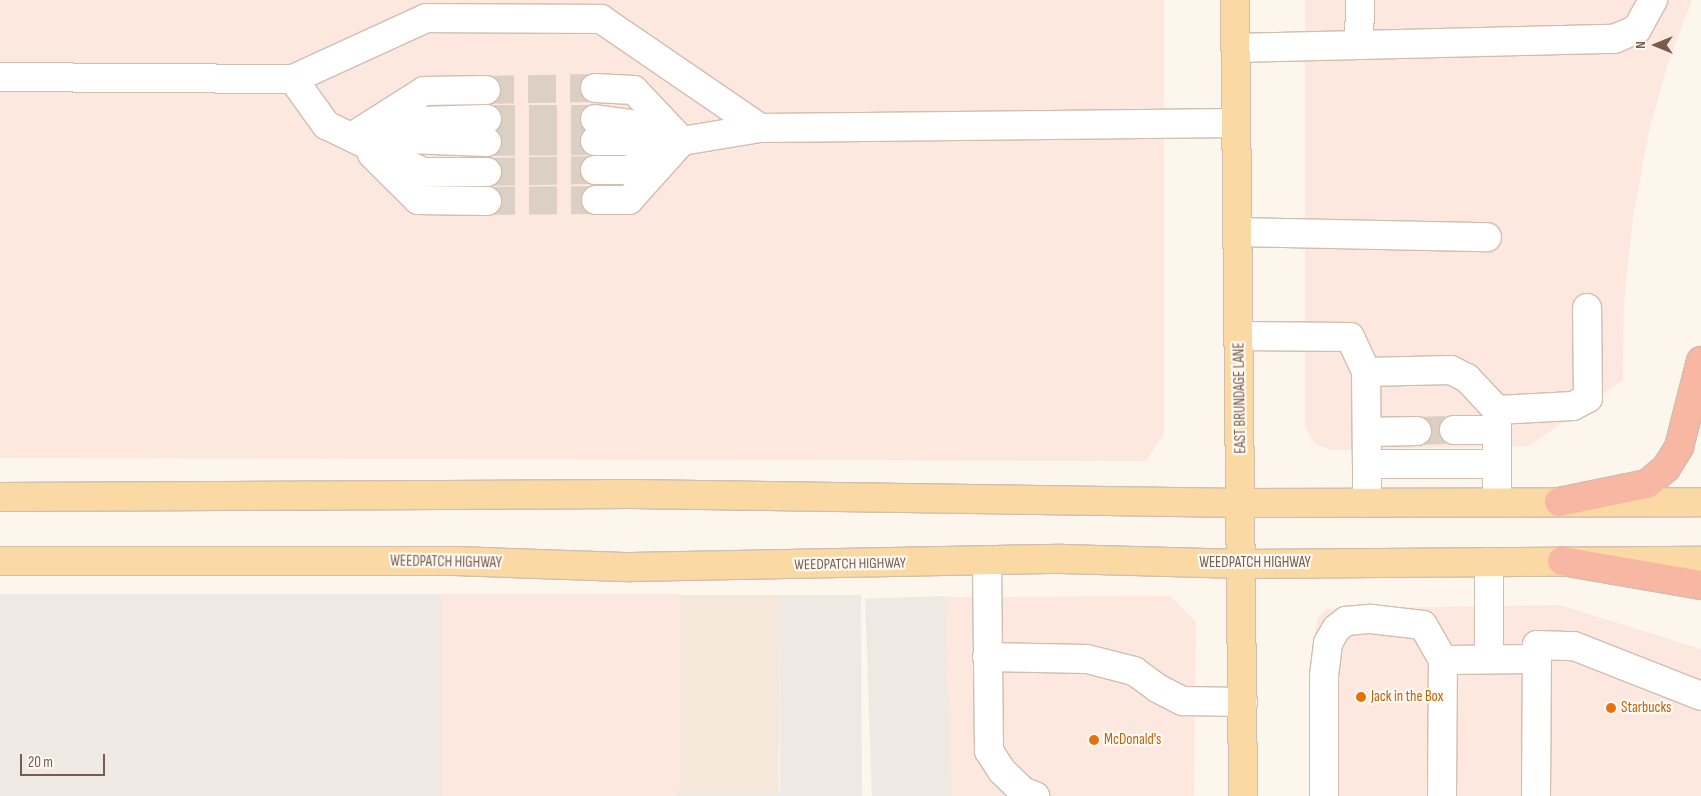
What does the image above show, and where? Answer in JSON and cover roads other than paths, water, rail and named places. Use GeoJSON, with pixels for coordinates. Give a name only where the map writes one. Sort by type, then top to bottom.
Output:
{"type":"FeatureCollection","features":[{"type":"Feature","properties":{"kind":"highway"},"geometry":{"type":"LineString","coordinates":[[1559,502],[1647,484],[1666,468],[1679,447],[1701,361]]}},
{"type":"Feature","properties":{"kind":"highway"},"geometry":{"type":"LineString","coordinates":[[1562,561],[1701,585]]}},
{"type":"Feature","properties":{"kind":"main road","name":"EAST BRUNDAGE LANE"},"geometry":{"type":"LineString","coordinates":[[1235,0],[1244,796]]}},
{"type":"Feature","properties":{"kind":"main road"},"geometry":{"type":"LineString","coordinates":[[0,497],[632,494],[1242,503],[1701,502]]}},
{"type":"Feature","properties":{"kind":"main road","name":"WEEDPATCH HIGHWAY"},"geometry":{"type":"LineString","coordinates":[[0,561],[455,561],[631,567],[1062,559],[1242,564],[1701,561]]}},
{"type":"Feature","properties":{"kind":"lane"},"geometry":{"type":"LineString","coordinates":[[1359,45],[1360,0]]}},
{"type":"Feature","properties":{"kind":"lane"},"geometry":{"type":"LineString","coordinates":[[1236,48],[1614,39],[1637,29],[1653,0]]}},
{"type":"Feature","properties":{"kind":"lane"},"geometry":{"type":"LineString","coordinates":[[0,77],[293,79],[426,9],[601,19],[760,128]]}},
{"type":"Feature","properties":{"kind":"lane"},"geometry":{"type":"LineString","coordinates":[[293,79],[326,125],[353,136],[423,172],[487,172]]}},
{"type":"Feature","properties":{"kind":"lane"},"geometry":{"type":"LineString","coordinates":[[595,88],[634,90],[682,141]]}},
{"type":"Feature","properties":{"kind":"lane"},"geometry":{"type":"LineString","coordinates":[[353,136],[424,90],[486,90]]}},
{"type":"Feature","properties":{"kind":"lane"},"geometry":{"type":"LineString","coordinates":[[595,170],[628,170],[682,141],[760,128],[1236,122]]}},
{"type":"Feature","properties":{"kind":"lane"},"geometry":{"type":"LineString","coordinates":[[595,130],[630,124],[682,141]]}},
{"type":"Feature","properties":{"kind":"lane"},"geometry":{"type":"LineString","coordinates":[[353,136],[423,142],[487,131]]}},
{"type":"Feature","properties":{"kind":"lane"},"geometry":{"type":"LineString","coordinates":[[353,136],[418,200],[487,201]]}},
{"type":"Feature","properties":{"kind":"lane"},"geometry":{"type":"LineString","coordinates":[[596,200],[629,200],[682,141]]}},
{"type":"Feature","properties":{"kind":"lane"},"geometry":{"type":"LineString","coordinates":[[1238,232],[1487,237]]}},
{"type":"Feature","properties":{"kind":"lane"},"geometry":{"type":"LineString","coordinates":[[1454,430],[1573,406],[1588,398],[1587,308]]}},
{"type":"Feature","properties":{"kind":"lane"},"geometry":{"type":"LineString","coordinates":[[1239,336],[1350,337],[1366,372],[1367,502]]}},
{"type":"Feature","properties":{"kind":"lane"},"geometry":{"type":"LineString","coordinates":[[1366,372],[1451,370],[1467,378],[1496,420],[1497,502]]}},
{"type":"Feature","properties":{"kind":"lane"},"geometry":{"type":"LineString","coordinates":[[1367,432],[1417,431]]}},
{"type":"Feature","properties":{"kind":"lane"},"geometry":{"type":"LineString","coordinates":[[1367,464],[1496,464]]}},
{"type":"Feature","properties":{"kind":"lane"},"geometry":{"type":"LineString","coordinates":[[987,561],[988,751],[1002,771],[1024,792],[1035,796]]}},
{"type":"Feature","properties":{"kind":"lane"},"geometry":{"type":"LineString","coordinates":[[1489,659],[1490,562]]}},
{"type":"Feature","properties":{"kind":"lane"},"geometry":{"type":"LineString","coordinates":[[1324,796],[1324,676],[1328,643],[1336,629],[1346,621],[1371,619],[1423,625],[1443,660],[1442,796]]}},
{"type":"Feature","properties":{"kind":"lane"},"geometry":{"type":"LineString","coordinates":[[1443,660],[1489,659],[1574,646],[1701,696]]}},
{"type":"Feature","properties":{"kind":"lane"},"geometry":{"type":"LineString","coordinates":[[1536,796],[1538,652]]}},
{"type":"Feature","properties":{"kind":"lane"},"geometry":{"type":"LineString","coordinates":[[987,657],[1087,658],[1134,671],[1157,688],[1183,700],[1243,702]]}},
{"type":"Feature","properties":{"kind":"tunnel"},"geometry":{"type":"LineString","coordinates":[[486,90],[595,88]]}},
{"type":"Feature","properties":{"kind":"tunnel"},"geometry":{"type":"LineString","coordinates":[[487,119],[595,119]]}},
{"type":"Feature","properties":{"kind":"tunnel"},"geometry":{"type":"LineString","coordinates":[[487,142],[595,141]]}},
{"type":"Feature","properties":{"kind":"tunnel"},"geometry":{"type":"LineString","coordinates":[[487,172],[595,170]]}},
{"type":"Feature","properties":{"kind":"tunnel"},"geometry":{"type":"LineString","coordinates":[[487,201],[596,200]]}},
{"type":"Feature","properties":{"kind":"tunnel"},"geometry":{"type":"LineString","coordinates":[[1417,431],[1454,430]]}},
{"type":"Feature","properties":{"kind":"place","name":"Jack in the Box"},"geometry":{"type":"Point","coordinates":[1361,697]}},
{"type":"Feature","properties":{"kind":"place","name":"Starbucks"},"geometry":{"type":"Point","coordinates":[1611,708]}},
{"type":"Feature","properties":{"kind":"place","name":"McDonald's"},"geometry":{"type":"Point","coordinates":[1094,740]}}]}
